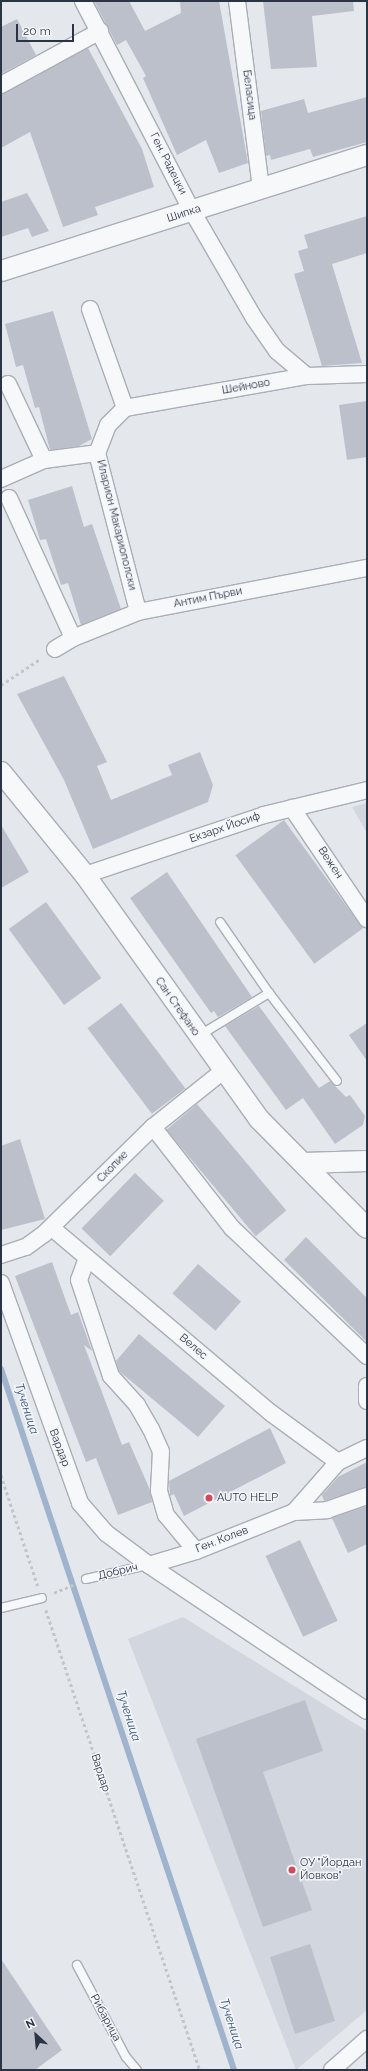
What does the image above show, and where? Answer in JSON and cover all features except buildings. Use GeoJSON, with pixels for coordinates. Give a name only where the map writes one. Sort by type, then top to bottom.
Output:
{"type":"FeatureCollection","features":[{"type":"Feature","properties":{"kind":"street","name":"Ген. Радецки"},"geometry":{"type":"LineString","coordinates":[[83,1],[100,31],[192,211],[277,351],[307,376]]}},
{"type":"Feature","properties":{"kind":"street","name":"Беласица"},"geometry":{"type":"LineString","coordinates":[[237,1],[261,189]]}},
{"type":"Feature","properties":{"kind":"street"},"geometry":{"type":"LineString","coordinates":[[1,85],[100,31]]}},
{"type":"Feature","properties":{"kind":"street","name":"Шипка"},"geometry":{"type":"LineString","coordinates":[[1,271],[367,155]]}},
{"type":"Feature","properties":{"kind":"street"},"geometry":{"type":"LineString","coordinates":[[90,309],[125,408]]}},
{"type":"Feature","properties":{"kind":"street","name":"Шейново"},"geometry":{"type":"LineString","coordinates":[[125,408],[307,376],[367,374]]}},
{"type":"Feature","properties":{"kind":"street"},"geometry":{"type":"LineString","coordinates":[[8,384],[44,460]]}},
{"type":"Feature","properties":{"kind":"street","name":"Иларион Макариополски"},"geometry":{"type":"LineString","coordinates":[[125,408],[108,425],[97,453],[138,612]]}},
{"type":"Feature","properties":{"kind":"street"},"geometry":{"type":"LineString","coordinates":[[1,479],[44,460],[97,453]]}},
{"type":"Feature","properties":{"kind":"street"},"geometry":{"type":"LineString","coordinates":[[9,498],[73,638]]}},
{"type":"Feature","properties":{"kind":"street","name":"Антим Първи"},"geometry":{"type":"LineString","coordinates":[[55,649],[73,638],[138,612],[367,568]]}},
{"type":"Feature","properties":{"kind":"street","name":"Сан Стефано"},"geometry":{"type":"LineString","coordinates":[[1,772],[85,875],[222,1072],[259,1119],[367,1228]]}},
{"type":"Feature","properties":{"kind":"street","name":"Екзарх Йосиф"},"geometry":{"type":"LineString","coordinates":[[85,875],[292,808],[367,790]]}},
{"type":"Feature","properties":{"kind":"street","name":"Вежен"},"geometry":{"type":"LineString","coordinates":[[292,808],[367,919]]}},
{"type":"Feature","properties":{"kind":"street","name":"Скопие"},"geometry":{"type":"LineString","coordinates":[[1,1254],[26,1247],[52,1228],[153,1127],[222,1072]]}},
{"type":"Feature","properties":{"kind":"street"},"geometry":{"type":"LineString","coordinates":[[153,1127],[232,1228],[367,1356]]}},
{"type":"Feature","properties":{"kind":"street"},"geometry":{"type":"LineString","coordinates":[[304,1163],[367,1161]]}},
{"type":"Feature","properties":{"kind":"street","name":"Велес"},"geometry":{"type":"LineString","coordinates":[[52,1228],[271,1413],[338,1462]]}},
{"type":"Feature","properties":{"kind":"street"},"geometry":{"type":"LineString","coordinates":[[87,1258],[79,1280],[110,1376],[137,1405],[151,1429],[161,1451],[159,1491],[166,1515],[196,1551]]}},
{"type":"Feature","properties":{"kind":"street","name":"Вардар"},"geometry":{"type":"LineString","coordinates":[[1,1283],[80,1503],[106,1532],[149,1565],[367,1711]]}},
{"type":"Feature","properties":{"kind":"street"},"geometry":{"type":"LineString","coordinates":[[367,1386],[367,1401]]}},
{"type":"Feature","properties":{"kind":"street","name":"Ген. Колев"},"geometry":{"type":"LineString","coordinates":[[294,1512],[338,1462],[367,1448]]}},
{"type":"Feature","properties":{"kind":"street","name":"Ген. Колев"},"geometry":{"type":"LineString","coordinates":[[149,1565],[196,1551],[294,1512],[327,1510],[367,1496]]}},
{"type":"Feature","properties":{"kind":"street"},"geometry":{"type":"LineString","coordinates":[[332,2070],[367,2039]]}},
{"type":"Feature","properties":{"kind":"lane"},"geometry":{"type":"LineString","coordinates":[[220,922],[269,993],[337,1081]]}},
{"type":"Feature","properties":{"kind":"lane"},"geometry":{"type":"LineString","coordinates":[[198,1037],[269,993]]}},
{"type":"Feature","properties":{"kind":"lane","name":"Добрич"},"geometry":{"type":"LineString","coordinates":[[86,1580],[149,1565]]}},
{"type":"Feature","properties":{"kind":"lane"},"geometry":{"type":"LineString","coordinates":[[1,1608],[42,1598]]}},
{"type":"Feature","properties":{"kind":"lane","name":"Рибарица"},"geometry":{"type":"LineString","coordinates":[[77,1964],[126,2057],[137,2070]]}},
{"type":"Feature","properties":{"kind":"path"},"geometry":{"type":"LineString","coordinates":[[1,685],[55,649]]}},
{"type":"Feature","properties":{"kind":"path","name":"Вардар"},"geometry":{"type":"LineString","coordinates":[[1,1475],[200,2070]]}},
{"type":"Feature","properties":{"kind":"shaded area"},"geometry":{"type":"Polygon","coordinates":[[[367,803],[367,833],[352,807],[367,803]]]}},
{"type":"Feature","properties":{"kind":"shaded area","name":"ОУ \"Йордан Йовков\""},"geometry":{"type":"Polygon","coordinates":[[[183,1617],[367,1731],[367,2010],[296,2070],[128,1639],[183,1617]]]}},
{"type":"Feature","properties":{"kind":"waterway","name":"Тученица"},"geometry":{"type":"LineString","coordinates":[[1,1369],[234,2070]]}},
{"type":"Feature","properties":{"kind":"place","name":"AUTO HELP"},"geometry":{"type":"Point","coordinates":[209,1498]}},
{"type":"Feature","properties":{"kind":"place","name":"ОУ \"Йордан Йовков\""},"geometry":{"type":"Point","coordinates":[292,1870]}}]}
